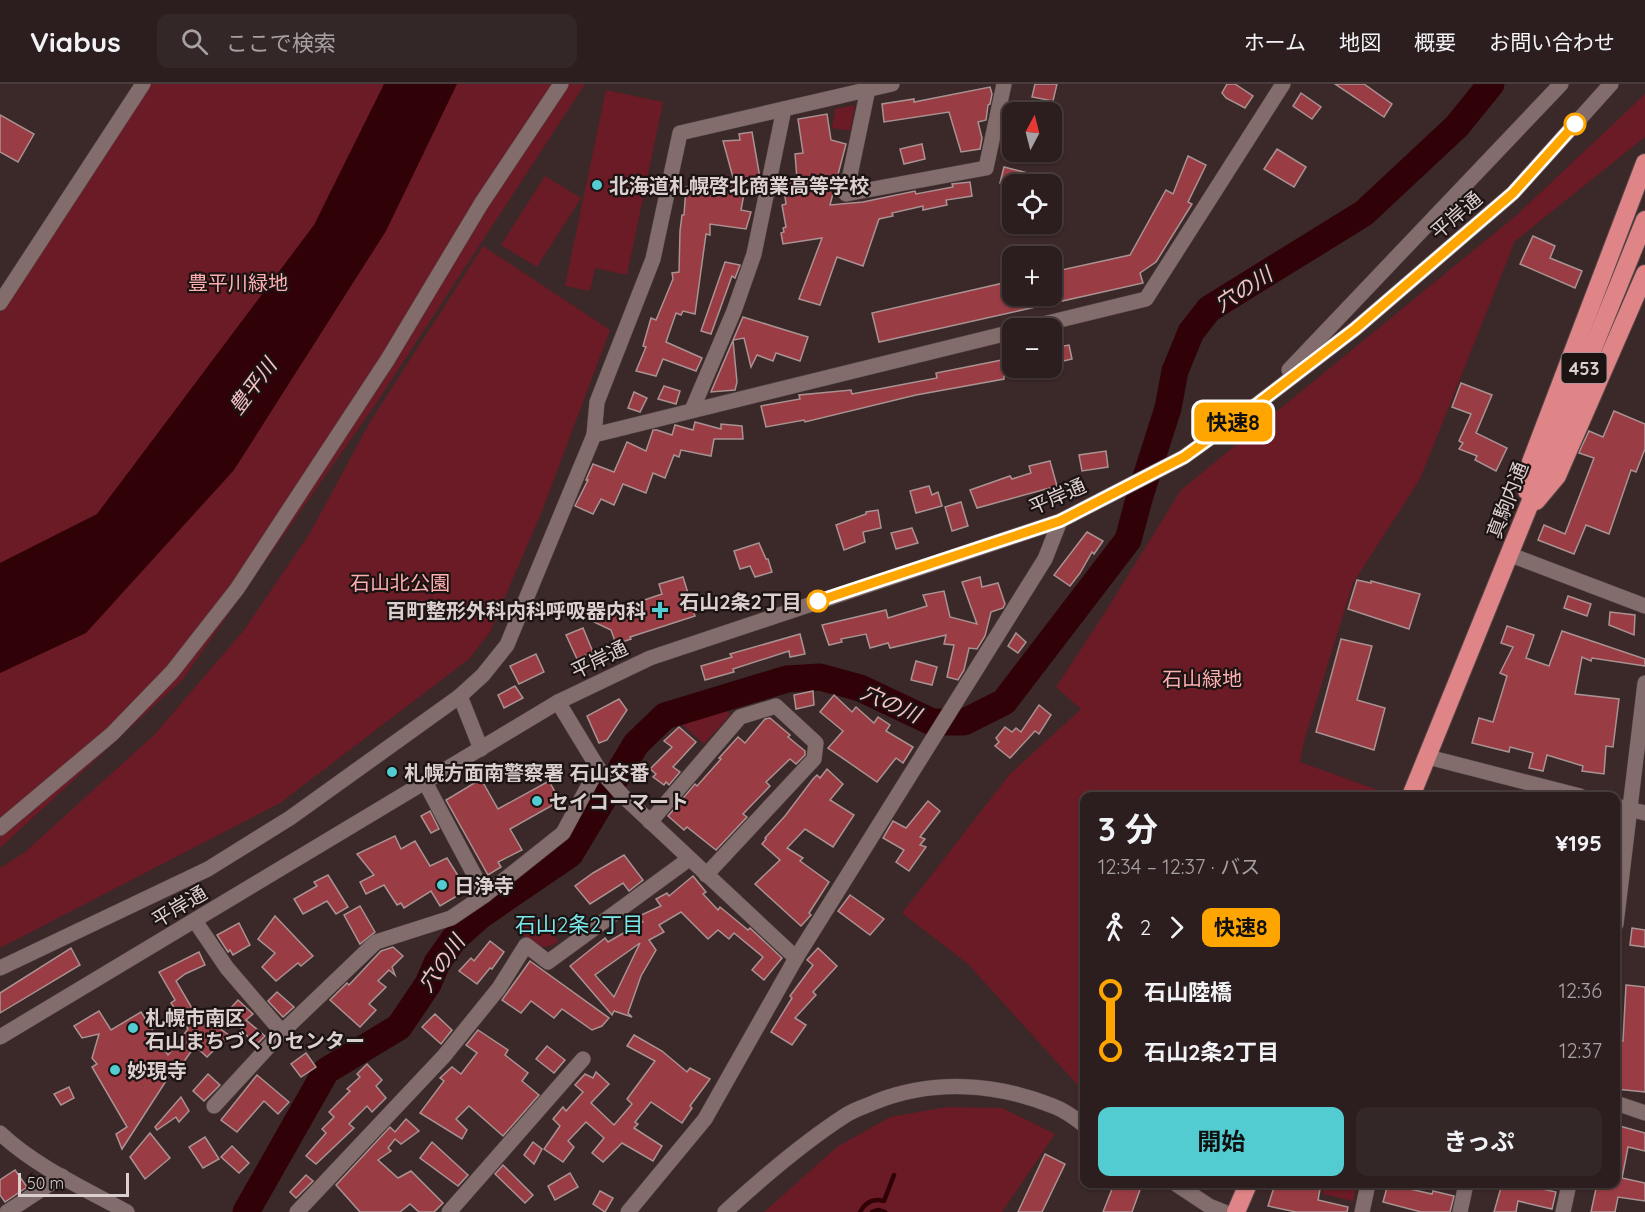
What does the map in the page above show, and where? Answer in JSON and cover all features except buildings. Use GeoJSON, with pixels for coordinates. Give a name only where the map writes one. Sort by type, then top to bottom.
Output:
{"type":"FeatureCollection","features":[{"type":"Feature","properties":{"kind":"highway"},"geometry":{"type":"LineString","coordinates":[[1524,516],[1531,462],[1645,163]]}},
{"type":"Feature","properties":{"kind":"highway","name":"真駒内通"},"geometry":{"type":"LineString","coordinates":[[1413,792],[1645,220]]}},
{"type":"Feature","properties":{"kind":"highway"},"geometry":{"type":"LineString","coordinates":[[1524,516],[1557,476],[1645,274]]}},
{"type":"Feature","properties":{"kind":"highway"},"geometry":{"type":"LineString","coordinates":[[1236,1212],[1246,1188]]}},
{"type":"Feature","properties":{"kind":"street"},"geometry":{"type":"LineString","coordinates":[[0,303],[143,84]]}},
{"type":"Feature","properties":{"kind":"street"},"geometry":{"type":"LineString","coordinates":[[0,828],[119,727],[172,672],[237,589],[388,359],[481,204],[561,84]]}},
{"type":"Feature","properties":{"kind":"street"},"geometry":{"type":"LineString","coordinates":[[0,968],[208,869],[290,818],[460,696],[483,675],[507,645],[594,435],[597,402],[654,260],[680,133],[892,84]]}},
{"type":"Feature","properties":{"kind":"street"},"geometry":{"type":"LineString","coordinates":[[868,89],[846,194],[986,168],[1004,84]]}},
{"type":"Feature","properties":{"kind":"street"},"geometry":{"type":"LineString","coordinates":[[1062,319],[1146,299],[1283,84]]}},
{"type":"Feature","properties":{"kind":"street","name":"平岸通"},"geometry":{"type":"LineString","coordinates":[[1256,405],[1561,84]]}},
{"type":"Feature","properties":{"kind":"street","name":"平岸通"},"geometry":{"type":"LineString","coordinates":[[0,1037],[558,702],[650,658],[1060,521],[1184,457],[1355,329],[1513,193],[1611,84]]}},
{"type":"Feature","properties":{"kind":"street"},"geometry":{"type":"LineString","coordinates":[[692,410],[734,311],[754,254],[784,109]]}},
{"type":"Feature","properties":{"kind":"street"},"geometry":{"type":"LineString","coordinates":[[594,435],[1002,334]]}},
{"type":"Feature","properties":{"kind":"street"},"geometry":{"type":"LineString","coordinates":[[628,1212],[705,1119],[796,958],[1045,559],[1060,521]]}},
{"type":"Feature","properties":{"kind":"street"},"geometry":{"type":"LineString","coordinates":[[1510,555],[1645,606]]}},
{"type":"Feature","properties":{"kind":"street"},"geometry":{"type":"LineString","coordinates":[[1620,891],[1645,683]]}},
{"type":"Feature","properties":{"kind":"street"},"geometry":{"type":"LineString","coordinates":[[460,696],[481,749]]}},
{"type":"Feature","properties":{"kind":"street"},"geometry":{"type":"LineString","coordinates":[[558,702],[601,772],[623,796],[796,958]]}},
{"type":"Feature","properties":{"kind":"street"},"geometry":{"type":"LineString","coordinates":[[650,822],[740,717],[776,706],[816,743],[814,759],[706,875]]}},
{"type":"Feature","properties":{"kind":"street"},"geometry":{"type":"LineString","coordinates":[[1428,757],[1564,792]]}},
{"type":"Feature","properties":{"kind":"street"},"geometry":{"type":"LineString","coordinates":[[214,1106],[282,1032],[376,942],[451,918],[485,895],[563,833],[601,772]]}},
{"type":"Feature","properties":{"kind":"street"},"geometry":{"type":"LineString","coordinates":[[425,782],[485,895]]}},
{"type":"Feature","properties":{"kind":"street"},"geometry":{"type":"LineString","coordinates":[[297,1212],[444,1056],[499,988],[526,945],[548,962],[689,859]]}},
{"type":"Feature","properties":{"kind":"street"},"geometry":{"type":"LineString","coordinates":[[195,921],[227,968],[282,1032]]}},
{"type":"Feature","properties":{"kind":"street"},"geometry":{"type":"LineString","coordinates":[[449,1212],[583,1059]]}},
{"type":"Feature","properties":{"kind":"street"},"geometry":{"type":"LineString","coordinates":[[725,1212],[760,1179],[848,1114],[893,1095],[937,1087],[973,1086],[1018,1095],[1055,1106],[1080,1122]]}},
{"type":"Feature","properties":{"kind":"street"},"geometry":{"type":"LineString","coordinates":[[1620,1105],[1645,1113]]}},
{"type":"Feature","properties":{"kind":"street"},"geometry":{"type":"LineString","coordinates":[[0,1133],[15,1147],[127,1212]]}},
{"type":"Feature","properties":{"kind":"street"},"geometry":{"type":"LineString","coordinates":[[7,1212],[62,1176]]}},
{"type":"Feature","properties":{"kind":"street"},"geometry":{"type":"LineString","coordinates":[[1182,1188],[1209,1206],[1224,1212]]}},
{"type":"Feature","properties":{"kind":"street"},"geometry":{"type":"LineString","coordinates":[[1362,1212],[1367,1188]]}},
{"type":"Feature","properties":{"kind":"street"},"geometry":{"type":"LineString","coordinates":[[1460,1212],[1464,1188]]}},
{"type":"Feature","properties":{"kind":"street"},"geometry":{"type":"LineString","coordinates":[[1563,1212],[1568,1188]]}},
{"type":"Feature","properties":{"kind":"green space","name":"豊平川緑地"},"geometry":{"type":"Polygon","coordinates":[[[151,84],[585,84],[379,399],[183,679],[0,848],[0,314],[151,84]]]}},
{"type":"Feature","properties":{"kind":"green space"},"geometry":{"type":"Polygon","coordinates":[[[606,90],[663,102],[627,275],[595,268],[590,291],[565,286],[606,90]]]}},
{"type":"Feature","properties":{"kind":"green space","name":"石山緑地"},"geometry":{"type":"Polygon","coordinates":[[[1645,94],[1645,137],[1515,241],[1420,479],[1353,583],[1304,741],[1300,762],[1383,792],[1080,792],[1080,1088],[968,964],[902,913],[1009,775],[1081,709],[1056,687],[1181,490],[1518,214],[1645,94]]]}},
{"type":"Feature","properties":{"kind":"green space"},"geometry":{"type":"Polygon","coordinates":[[[855,105],[850,131],[832,128],[835,109],[855,105]]]}},
{"type":"Feature","properties":{"kind":"green space"},"geometry":{"type":"Polygon","coordinates":[[[545,176],[581,198],[537,267],[501,245],[545,176]]]}},
{"type":"Feature","properties":{"kind":"green space","name":"石山北公園"},"geometry":{"type":"Polygon","coordinates":[[[483,246],[610,330],[542,511],[490,632],[469,659],[280,803],[0,948],[0,868],[25,852],[155,734],[244,630],[310,533],[370,422],[483,246]]]}},
{"type":"Feature","properties":{"kind":"green space"},"geometry":{"type":"Polygon","coordinates":[[[726,709],[730,715],[704,744],[681,723],[726,709]]]}},
{"type":"Feature","properties":{"kind":"green space"},"geometry":{"type":"Polygon","coordinates":[[[534,917],[559,941],[546,947],[536,945],[515,928],[534,917]]]}},
{"type":"Feature","properties":{"kind":"green space"},"geometry":{"type":"Polygon","coordinates":[[[947,1107],[1002,1108],[1055,1134],[1002,1212],[764,1212],[837,1147],[890,1117],[947,1107]]]}},
{"type":"Feature","properties":{"kind":"green space"},"geometry":{"type":"Polygon","coordinates":[[[1324,1188],[1356,1188],[1353,1201],[1323,1194],[1324,1188]]]}},
{"type":"Feature","properties":{"kind":"water","name":"豊平川"},"geometry":{"type":"Polygon","coordinates":[[[384,84],[457,84],[386,231],[234,470],[86,633],[0,673],[0,563],[97,514],[314,225],[384,84]]]}},
{"type":"Feature","properties":{"kind":"waterway","name":"穴の川"},"geometry":{"type":"LineString","coordinates":[[246,1212],[326,1071],[399,1027],[428,984],[437,963],[454,939],[481,915],[570,854],[636,744],[665,716],[787,679],[820,677],[860,688],[932,722],[964,722],[1004,702],[1128,540],[1168,408],[1175,371],[1191,332],[1209,309],[1364,213],[1457,126],[1491,84]]}},
{"type":"Feature","properties":{"kind":"waterway"},"geometry":{"type":"LineString","coordinates":[[860,1212],[870,1202],[884,1201],[894,1175]]}},
{"type":"Feature","properties":{"kind":"waterway"},"geometry":{"type":"LineString","coordinates":[[872,1212],[878,1210],[885,1212]]}},
{"type":"Feature","properties":{"kind":"bus line","name":"快速8"},"geometry":{"type":"LineString","coordinates":[[818,601],[1060,521],[1184,457],[1355,329],[1513,193],[1575,124]]}},
{"type":"Feature","properties":{"kind":"place","name":"北海道札幌啓北商業高等学校"},"geometry":{"type":"Point","coordinates":[597,185]}},
{"type":"Feature","properties":{"kind":"place","name":"石山2条2丁目"},"geometry":{"type":"Point","coordinates":[818,601]}},
{"type":"Feature","properties":{"kind":"place","name":"百町整形外科内科呼吸器内科"},"geometry":{"type":"Point","coordinates":[660,610]}},
{"type":"Feature","properties":{"kind":"place","name":"札幌方面南警察署 石山交番"},"geometry":{"type":"Point","coordinates":[392,772]}},
{"type":"Feature","properties":{"kind":"place","name":"セイコーマート"},"geometry":{"type":"Point","coordinates":[537,801]}},
{"type":"Feature","properties":{"kind":"place","name":"日浄寺"},"geometry":{"type":"Point","coordinates":[442,885]}},
{"type":"Feature","properties":{"kind":"place","name":"札幌市南区 石山まちづくりセンター"},"geometry":{"type":"Point","coordinates":[133,1028]}},
{"type":"Feature","properties":{"kind":"place","name":"妙現寺"},"geometry":{"type":"Point","coordinates":[115,1070]}},
{"type":"Feature","properties":{"kind":"district","name":"石山2条2丁目"},"geometry":{"type":"Point","coordinates":[579,924]}}]}
